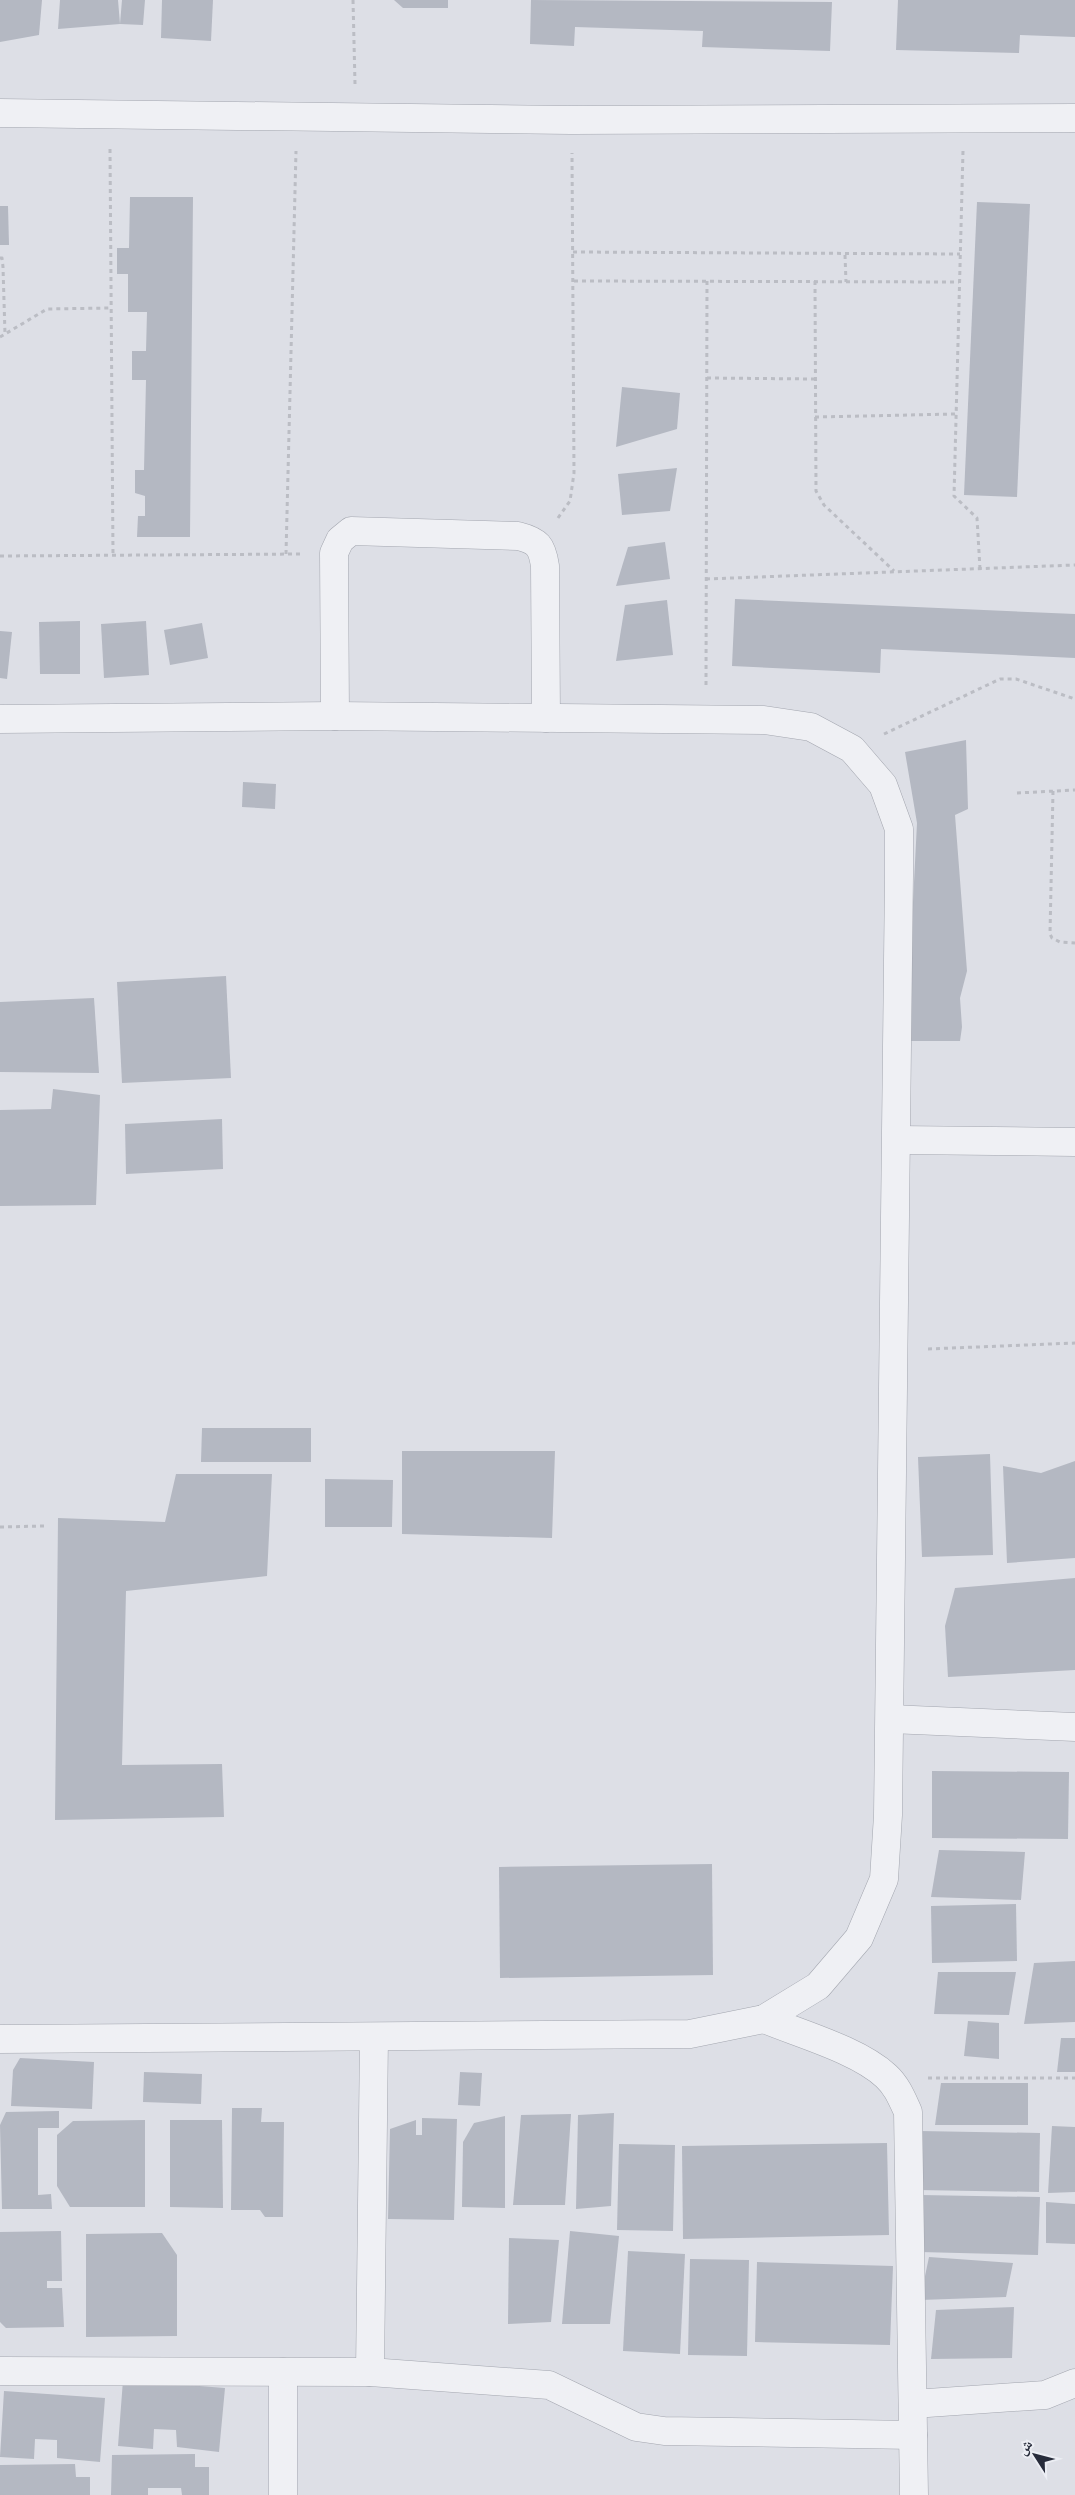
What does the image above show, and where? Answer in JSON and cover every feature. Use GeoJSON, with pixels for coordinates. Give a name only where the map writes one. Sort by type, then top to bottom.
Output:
{"type":"FeatureCollection","features":[{"type":"Feature","properties":{"kind":"street"},"geometry":{"type":"LineString","coordinates":[[0,113],[110,116],[571,120],[1075,118]]}},
{"type":"Feature","properties":{"kind":"street"},"geometry":{"type":"LineString","coordinates":[[335,716],[334,553],[340,540],[352,531],[518,536],[532,540],[543,551],[545,566],[546,718]]}},
{"type":"Feature","properties":{"kind":"street"},"geometry":{"type":"LineString","coordinates":[[0,719],[335,716],[764,720],[810,727],[852,749],[883,785],[899,828],[888,1815],[884,1879],[859,1938],[818,1986],[764,2019],[690,2034],[0,2039]]}},
{"type":"Feature","properties":{"kind":"street"},"geometry":{"type":"LineString","coordinates":[[897,1140],[1075,1142]]}},
{"type":"Feature","properties":{"kind":"street"},"geometry":{"type":"LineString","coordinates":[[890,1719],[1075,1727]]}},
{"type":"Feature","properties":{"kind":"street"},"geometry":{"type":"LineString","coordinates":[[764,2019],[871,2064],[888,2078],[900,2094],[908,2112],[914,2495]]}},
{"type":"Feature","properties":{"kind":"street"},"geometry":{"type":"LineString","coordinates":[[370,2372],[374,2037]]}},
{"type":"Feature","properties":{"kind":"street"},"geometry":{"type":"LineString","coordinates":[[0,2371],[370,2372],[549,2385],[636,2427],[664,2431],[913,2435]]}},
{"type":"Feature","properties":{"kind":"street"},"geometry":{"type":"LineString","coordinates":[[283,2372],[283,2495]]}},
{"type":"Feature","properties":{"kind":"street"},"geometry":{"type":"LineString","coordinates":[[913,2404],[1045,2395],[1075,2383]]}},
{"type":"Feature","properties":{"kind":"path"},"geometry":{"type":"LineString","coordinates":[[353,0],[355,118]]}},
{"type":"Feature","properties":{"kind":"path"},"geometry":{"type":"LineString","coordinates":[[110,116],[113,555]]}},
{"type":"Feature","properties":{"kind":"path"},"geometry":{"type":"LineString","coordinates":[[286,554],[297,118]]}},
{"type":"Feature","properties":{"kind":"path"},"geometry":{"type":"LineString","coordinates":[[964,118],[954,496],[977,518],[980,569]]}},
{"type":"Feature","properties":{"kind":"path"},"geometry":{"type":"LineString","coordinates":[[532,540],[555,523],[570,501],[574,474],[574,281],[571,120]]}},
{"type":"Feature","properties":{"kind":"path"},"geometry":{"type":"LineString","coordinates":[[573,252],[960,254]]}},
{"type":"Feature","properties":{"kind":"path"},"geometry":{"type":"LineString","coordinates":[[845,254],[846,282]]}},
{"type":"Feature","properties":{"kind":"path"},"geometry":{"type":"LineString","coordinates":[[0,258],[2,258],[3,267],[5,334]]}},
{"type":"Feature","properties":{"kind":"path"},"geometry":{"type":"LineString","coordinates":[[574,281],[959,282]]}},
{"type":"Feature","properties":{"kind":"path"},"geometry":{"type":"LineString","coordinates":[[706,720],[707,281]]}},
{"type":"Feature","properties":{"kind":"path"},"geometry":{"type":"LineString","coordinates":[[815,281],[816,491],[824,505],[895,572]]}},
{"type":"Feature","properties":{"kind":"path"},"geometry":{"type":"LineString","coordinates":[[0,338],[47,309],[111,308]]}},
{"type":"Feature","properties":{"kind":"path"},"geometry":{"type":"LineString","coordinates":[[707,378],[815,378]]}},
{"type":"Feature","properties":{"kind":"path"},"geometry":{"type":"LineString","coordinates":[[815,417],[956,414]]}},
{"type":"Feature","properties":{"kind":"path"},"geometry":{"type":"LineString","coordinates":[[0,556],[334,553]]}},
{"type":"Feature","properties":{"kind":"path"},"geometry":{"type":"LineString","coordinates":[[706,579],[1075,565]]}},
{"type":"Feature","properties":{"kind":"path"},"geometry":{"type":"LineString","coordinates":[[852,749],[1000,679],[1016,679],[1075,699]]}},
{"type":"Feature","properties":{"kind":"path"},"geometry":{"type":"LineString","coordinates":[[1017,793],[1075,790]]}},
{"type":"Feature","properties":{"kind":"path"},"geometry":{"type":"LineString","coordinates":[[1053,791],[1050,934],[1052,938],[1060,942],[1075,943]]}},
{"type":"Feature","properties":{"kind":"path"},"geometry":{"type":"LineString","coordinates":[[894,1350],[1075,1343]]}},
{"type":"Feature","properties":{"kind":"path"},"geometry":{"type":"LineString","coordinates":[[0,1527],[44,1526]]}},
{"type":"Feature","properties":{"kind":"path"},"geometry":{"type":"LineString","coordinates":[[888,2078],[1075,2078]]}},
{"type":"Feature","properties":{"kind":"building"},"geometry":{"type":"Polygon","coordinates":[[[0,0],[42,0],[39,35],[0,42],[0,0]]]}},
{"type":"Feature","properties":{"kind":"building"},"geometry":{"type":"Polygon","coordinates":[[[60,0],[118,0],[120,24],[58,29],[60,0]]]}},
{"type":"Feature","properties":{"kind":"building"},"geometry":{"type":"Polygon","coordinates":[[[122,0],[145,0],[143,25],[120,24],[122,0]]]}},
{"type":"Feature","properties":{"kind":"building"},"geometry":{"type":"Polygon","coordinates":[[[162,0],[213,0],[211,41],[161,38],[162,0]]]}},
{"type":"Feature","properties":{"kind":"building"},"geometry":{"type":"Polygon","coordinates":[[[394,0],[448,0],[448,8],[403,8],[394,0]]]}},
{"type":"Feature","properties":{"kind":"building"},"geometry":{"type":"Polygon","coordinates":[[[531,0],[832,2],[830,51],[702,47],[703,31],[575,27],[574,46],[530,44],[531,0]]]}},
{"type":"Feature","properties":{"kind":"building"},"geometry":{"type":"Polygon","coordinates":[[[898,0],[1075,0],[1075,37],[1020,35],[1019,53],[896,50],[898,0]]]}},
{"type":"Feature","properties":{"kind":"building"},"geometry":{"type":"Polygon","coordinates":[[[130,197],[193,197],[190,537],[137,537],[138,516],[145,516],[145,496],[135,493],[135,470],[144,470],[146,380],[132,380],[132,351],[146,351],[147,312],[128,312],[128,274],[117,274],[117,248],[129,248],[130,197]]]}},
{"type":"Feature","properties":{"kind":"building"},"geometry":{"type":"Polygon","coordinates":[[[977,202],[1030,204],[1017,497],[964,495],[977,202]]]}},
{"type":"Feature","properties":{"kind":"building"},"geometry":{"type":"Polygon","coordinates":[[[0,206],[8,206],[9,245],[0,245],[0,206]]]}},
{"type":"Feature","properties":{"kind":"building"},"geometry":{"type":"Polygon","coordinates":[[[622,387],[680,393],[677,429],[616,447],[622,387]]]}},
{"type":"Feature","properties":{"kind":"building"},"geometry":{"type":"Polygon","coordinates":[[[677,468],[670,511],[622,515],[618,474],[677,468]]]}},
{"type":"Feature","properties":{"kind":"building"},"geometry":{"type":"Polygon","coordinates":[[[665,542],[670,579],[616,586],[628,547],[665,542]]]}},
{"type":"Feature","properties":{"kind":"building"},"geometry":{"type":"Polygon","coordinates":[[[735,599],[1075,614],[1075,658],[881,649],[880,673],[732,666],[735,599]]]}},
{"type":"Feature","properties":{"kind":"building"},"geometry":{"type":"Polygon","coordinates":[[[667,600],[673,655],[616,661],[625,605],[667,600]]]}},
{"type":"Feature","properties":{"kind":"building"},"geometry":{"type":"Polygon","coordinates":[[[80,621],[80,674],[40,674],[39,622],[80,621]]]}},
{"type":"Feature","properties":{"kind":"building"},"geometry":{"type":"Polygon","coordinates":[[[146,621],[149,675],[104,678],[101,624],[146,621]]]}},
{"type":"Feature","properties":{"kind":"building"},"geometry":{"type":"Polygon","coordinates":[[[202,623],[208,658],[170,665],[164,630],[202,623]]]}},
{"type":"Feature","properties":{"kind":"building"},"geometry":{"type":"Polygon","coordinates":[[[0,631],[12,632],[7,679],[0,678],[0,631]]]}},
{"type":"Feature","properties":{"kind":"building"},"geometry":{"type":"Polygon","coordinates":[[[966,740],[968,809],[955,815],[967,971],[960,998],[962,1027],[960,1041],[906,1041],[917,823],[905,752],[966,740]]]}},
{"type":"Feature","properties":{"kind":"building"},"geometry":{"type":"Polygon","coordinates":[[[243,782],[276,784],[275,809],[242,807],[243,782]]]}},
{"type":"Feature","properties":{"kind":"building"},"geometry":{"type":"Polygon","coordinates":[[[226,976],[231,1078],[122,1083],[117,982],[226,976]]]}},
{"type":"Feature","properties":{"kind":"building"},"geometry":{"type":"Polygon","coordinates":[[[94,998],[99,1073],[0,1072],[0,1002],[94,998]]]}},
{"type":"Feature","properties":{"kind":"building"},"geometry":{"type":"Polygon","coordinates":[[[53,1089],[100,1095],[96,1205],[0,1206],[0,1110],[51,1109],[53,1089]]]}},
{"type":"Feature","properties":{"kind":"building"},"geometry":{"type":"Polygon","coordinates":[[[222,1119],[223,1169],[126,1174],[125,1124],[222,1119]]]}},
{"type":"Feature","properties":{"kind":"building"},"geometry":{"type":"Polygon","coordinates":[[[202,1428],[311,1428],[311,1462],[201,1462],[202,1428]]]}},
{"type":"Feature","properties":{"kind":"building"},"geometry":{"type":"Polygon","coordinates":[[[402,1451],[555,1451],[552,1538],[402,1534],[402,1451]]]}},
{"type":"Feature","properties":{"kind":"building"},"geometry":{"type":"Polygon","coordinates":[[[990,1454],[993,1555],[922,1557],[918,1457],[990,1454]]]}},
{"type":"Feature","properties":{"kind":"building"},"geometry":{"type":"Polygon","coordinates":[[[1075,1461],[1075,1558],[1007,1563],[1003,1466],[1041,1473],[1075,1461]]]}},
{"type":"Feature","properties":{"kind":"building"},"geometry":{"type":"Polygon","coordinates":[[[176,1474],[272,1474],[267,1576],[126,1591],[122,1765],[222,1764],[224,1817],[55,1820],[58,1518],[165,1522],[176,1474]]]}},
{"type":"Feature","properties":{"kind":"building"},"geometry":{"type":"Polygon","coordinates":[[[325,1479],[393,1480],[392,1527],[325,1527],[325,1479]]]}},
{"type":"Feature","properties":{"kind":"building"},"geometry":{"type":"Polygon","coordinates":[[[1075,1578],[1075,1670],[948,1677],[945,1626],[955,1588],[1075,1578]]]}},
{"type":"Feature","properties":{"kind":"building"},"geometry":{"type":"Polygon","coordinates":[[[932,1771],[1069,1772],[1068,1839],[932,1838],[932,1771]]]}},
{"type":"Feature","properties":{"kind":"building"},"geometry":{"type":"Polygon","coordinates":[[[939,1850],[1025,1852],[1021,1900],[931,1897],[939,1850]]]}},
{"type":"Feature","properties":{"kind":"building"},"geometry":{"type":"Polygon","coordinates":[[[712,1864],[713,1975],[500,1978],[499,1867],[712,1864]]]}},
{"type":"Feature","properties":{"kind":"building"},"geometry":{"type":"Polygon","coordinates":[[[1016,1904],[1017,1961],[932,1963],[931,1906],[1016,1904]]]}},
{"type":"Feature","properties":{"kind":"building"},"geometry":{"type":"Polygon","coordinates":[[[1075,1961],[1075,2022],[1024,2024],[1034,1963],[1075,1961]]]}},
{"type":"Feature","properties":{"kind":"building"},"geometry":{"type":"Polygon","coordinates":[[[938,1972],[1016,1972],[1009,2015],[934,2014],[938,1972]]]}},
{"type":"Feature","properties":{"kind":"building"},"geometry":{"type":"Polygon","coordinates":[[[968,2021],[999,2023],[999,2059],[964,2056],[968,2021]]]}},
{"type":"Feature","properties":{"kind":"building"},"geometry":{"type":"Polygon","coordinates":[[[1061,2038],[1075,2038],[1075,2072],[1057,2072],[1061,2038]]]}},
{"type":"Feature","properties":{"kind":"building"},"geometry":{"type":"Polygon","coordinates":[[[20,2058],[94,2062],[92,2109],[11,2106],[13,2070],[20,2058]]]}},
{"type":"Feature","properties":{"kind":"building"},"geometry":{"type":"Polygon","coordinates":[[[144,2072],[202,2074],[201,2104],[143,2102],[144,2072]]]}},
{"type":"Feature","properties":{"kind":"building"},"geometry":{"type":"Polygon","coordinates":[[[460,2072],[482,2073],[480,2106],[458,2105],[460,2072]]]}},
{"type":"Feature","properties":{"kind":"building"},"geometry":{"type":"Polygon","coordinates":[[[941,2083],[1028,2083],[1028,2125],[935,2125],[941,2083]]]}},
{"type":"Feature","properties":{"kind":"building"},"geometry":{"type":"Polygon","coordinates":[[[232,2108],[262,2108],[261,2122],[284,2122],[283,2217],[265,2217],[260,2210],[231,2210],[232,2108]]]}},
{"type":"Feature","properties":{"kind":"building"},"geometry":{"type":"Polygon","coordinates":[[[59,2111],[59,2128],[38,2128],[38,2195],[51,2194],[52,2209],[2,2209],[0,2125],[6,2112],[59,2111]]]}},
{"type":"Feature","properties":{"kind":"building"},"geometry":{"type":"Polygon","coordinates":[[[614,2113],[611,2206],[576,2209],[578,2115],[614,2113]]]}},
{"type":"Feature","properties":{"kind":"building"},"geometry":{"type":"Polygon","coordinates":[[[571,2114],[565,2205],[513,2205],[521,2115],[571,2114]]]}},
{"type":"Feature","properties":{"kind":"building"},"geometry":{"type":"Polygon","coordinates":[[[505,2116],[505,2208],[462,2207],[463,2142],[474,2123],[505,2116]]]}},
{"type":"Feature","properties":{"kind":"building"},"geometry":{"type":"Polygon","coordinates":[[[422,2118],[457,2119],[454,2220],[388,2219],[390,2129],[416,2120],[416,2135],[422,2135],[422,2118]]]}},
{"type":"Feature","properties":{"kind":"building"},"geometry":{"type":"Polygon","coordinates":[[[145,2120],[145,2207],[70,2207],[57,2186],[57,2135],[73,2121],[145,2120]]]}},
{"type":"Feature","properties":{"kind":"building"},"geometry":{"type":"Polygon","coordinates":[[[170,2120],[222,2120],[223,2208],[170,2207],[170,2120]]]}},
{"type":"Feature","properties":{"kind":"building"},"geometry":{"type":"Polygon","coordinates":[[[1052,2126],[1075,2127],[1075,2192],[1048,2193],[1052,2126]]]}},
{"type":"Feature","properties":{"kind":"building"},"geometry":{"type":"Polygon","coordinates":[[[919,2131],[1040,2133],[1039,2192],[918,2190],[919,2131]]]}},
{"type":"Feature","properties":{"kind":"building"},"geometry":{"type":"Polygon","coordinates":[[[887,2143],[889,2235],[683,2239],[682,2146],[887,2143]]]}},
{"type":"Feature","properties":{"kind":"building"},"geometry":{"type":"Polygon","coordinates":[[[619,2144],[675,2145],[673,2231],[617,2230],[619,2144]]]}},
{"type":"Feature","properties":{"kind":"building"},"geometry":{"type":"Polygon","coordinates":[[[921,2195],[1040,2197],[1038,2255],[920,2252],[921,2195]]]}},
{"type":"Feature","properties":{"kind":"building"},"geometry":{"type":"Polygon","coordinates":[[[1046,2202],[1075,2204],[1075,2244],[1046,2243],[1046,2202]]]}},
{"type":"Feature","properties":{"kind":"building"},"geometry":{"type":"Polygon","coordinates":[[[61,2231],[62,2281],[47,2281],[47,2288],[62,2288],[64,2327],[6,2328],[0,2322],[0,2232],[61,2231]]]}},
{"type":"Feature","properties":{"kind":"building"},"geometry":{"type":"Polygon","coordinates":[[[570,2231],[619,2236],[610,2324],[562,2324],[570,2231]]]}},
{"type":"Feature","properties":{"kind":"building"},"geometry":{"type":"Polygon","coordinates":[[[162,2233],[177,2255],[177,2336],[86,2337],[86,2234],[162,2233]]]}},
{"type":"Feature","properties":{"kind":"building"},"geometry":{"type":"Polygon","coordinates":[[[509,2238],[559,2240],[551,2322],[508,2324],[509,2238]]]}},
{"type":"Feature","properties":{"kind":"building"},"geometry":{"type":"Polygon","coordinates":[[[628,2251],[685,2254],[680,2354],[623,2351],[628,2251]]]}},
{"type":"Feature","properties":{"kind":"building"},"geometry":{"type":"Polygon","coordinates":[[[929,2257],[1013,2263],[1006,2297],[920,2300],[929,2257]]]}},
{"type":"Feature","properties":{"kind":"building"},"geometry":{"type":"Polygon","coordinates":[[[690,2259],[749,2260],[747,2356],[688,2355],[690,2259]]]}},
{"type":"Feature","properties":{"kind":"building"},"geometry":{"type":"Polygon","coordinates":[[[757,2262],[893,2266],[890,2345],[755,2342],[757,2262]]]}},
{"type":"Feature","properties":{"kind":"building"},"geometry":{"type":"Polygon","coordinates":[[[1014,2307],[1012,2358],[931,2359],[936,2310],[1014,2307]]]}},
{"type":"Feature","properties":{"kind":"building"},"geometry":{"type":"Polygon","coordinates":[[[123,2380],[225,2388],[219,2452],[177,2447],[176,2430],[154,2429],[153,2449],[118,2446],[123,2380]]]}},
{"type":"Feature","properties":{"kind":"building"},"geometry":{"type":"Polygon","coordinates":[[[4,2391],[105,2398],[100,2462],[57,2458],[57,2440],[35,2439],[34,2459],[0,2457],[4,2391]]]}},
{"type":"Feature","properties":{"kind":"building"},"geometry":{"type":"Polygon","coordinates":[[[195,2454],[195,2467],[209,2467],[209,2495],[182,2495],[181,2488],[148,2488],[148,2495],[111,2495],[112,2455],[195,2454]]]}},
{"type":"Feature","properties":{"kind":"building"},"geometry":{"type":"Polygon","coordinates":[[[75,2464],[76,2477],[90,2477],[90,2495],[0,2495],[0,2465],[75,2464]]]}}]}
